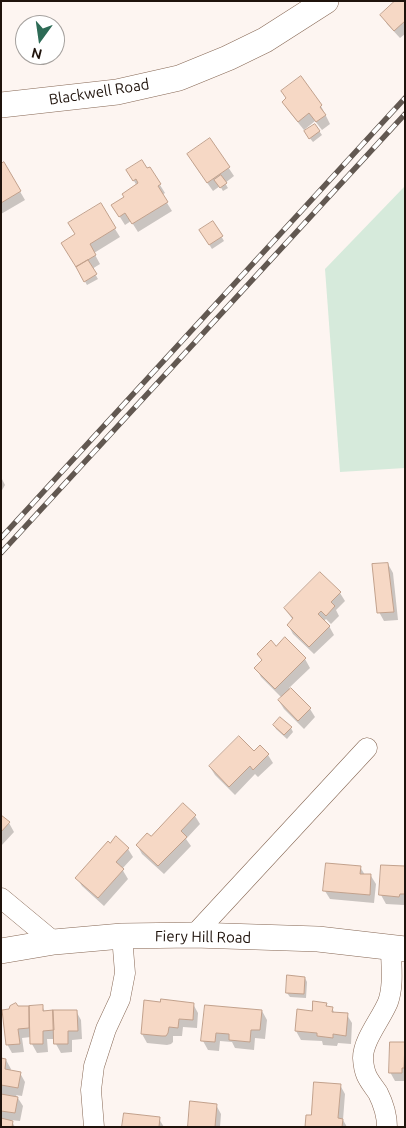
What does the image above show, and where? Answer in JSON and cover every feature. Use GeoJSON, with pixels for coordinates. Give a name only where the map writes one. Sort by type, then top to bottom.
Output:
{"type":"FeatureCollection","features":[{"type":"Feature","properties":{"kind":"street","name":"Blackwell Road"},"geometry":{"type":"LineString","coordinates":[[1,105],[117,92],[179,78],[228,58],[265,40],[326,1]]}},
{"type":"Feature","properties":{"kind":"street"},"geometry":{"type":"LineString","coordinates":[[194,935],[367,748]]}},
{"type":"Feature","properties":{"kind":"street"},"geometry":{"type":"LineString","coordinates":[[1,898],[54,942]]}},
{"type":"Feature","properties":{"kind":"street","name":"Fiery Hill Road"},"geometry":{"type":"LineString","coordinates":[[1,950],[54,942],[122,936],[194,935],[318,939],[398,948]]}},
{"type":"Feature","properties":{"kind":"street"},"geometry":{"type":"LineString","coordinates":[[94,1127],[91,1090],[94,1066],[106,1029],[120,999],[125,973],[122,936]]}},
{"type":"Feature","properties":{"kind":"street"},"geometry":{"type":"LineString","coordinates":[[388,1127],[379,1095],[366,1076],[363,1056],[370,1034],[388,1000],[398,948]]}},
{"type":"Feature","properties":{"kind":"green space"},"geometry":{"type":"Polygon","coordinates":[[[405,186],[405,468],[340,472],[325,269],[405,186]]]}},
{"type":"Feature","properties":{"kind":"building"},"geometry":{"type":"Polygon","coordinates":[[[395,1],[405,1],[405,21],[394,31],[380,15],[395,1]]]}},
{"type":"Feature","properties":{"kind":"building"},"geometry":{"type":"Polygon","coordinates":[[[301,76],[322,105],[320,107],[326,115],[316,122],[309,113],[298,122],[282,102],[286,98],[281,91],[301,76]]]}},
{"type":"Feature","properties":{"kind":"building"},"geometry":{"type":"Polygon","coordinates":[[[315,124],[320,131],[309,139],[304,131],[315,124]]]}},
{"type":"Feature","properties":{"kind":"building"},"geometry":{"type":"Polygon","coordinates":[[[210,138],[230,167],[207,183],[187,154],[210,138]]]}},
{"type":"Feature","properties":{"kind":"building"},"geometry":{"type":"Polygon","coordinates":[[[142,160],[147,168],[150,167],[161,184],[158,186],[168,202],[132,224],[125,213],[119,217],[111,205],[124,197],[122,194],[138,183],[136,179],[133,181],[126,170],[142,160]]]}},
{"type":"Feature","properties":{"kind":"building"},"geometry":{"type":"Polygon","coordinates":[[[4,162],[21,191],[1,203],[1,164],[4,162]]]}},
{"type":"Feature","properties":{"kind":"building"},"geometry":{"type":"Polygon","coordinates":[[[221,175],[227,183],[220,188],[214,180],[221,175]]]}},
{"type":"Feature","properties":{"kind":"building"},"geometry":{"type":"Polygon","coordinates":[[[101,203],[116,228],[90,244],[96,255],[76,267],[61,243],[75,234],[68,223],[101,203]]]}},
{"type":"Feature","properties":{"kind":"building"},"geometry":{"type":"Polygon","coordinates":[[[213,221],[223,236],[209,245],[199,230],[213,221]]]}},
{"type":"Feature","properties":{"kind":"building"},"geometry":{"type":"Polygon","coordinates":[[[88,260],[97,274],[84,282],[76,267],[88,260]]]}},
{"type":"Feature","properties":{"kind":"building"},"geometry":{"type":"Polygon","coordinates":[[[388,563],[394,612],[377,613],[372,564],[388,563]]]}},
{"type":"Feature","properties":{"kind":"building"},"geometry":{"type":"Polygon","coordinates":[[[320,572],[341,592],[331,602],[335,606],[326,616],[321,611],[318,614],[330,626],[309,647],[287,625],[293,618],[284,608],[320,572]]]}},
{"type":"Feature","properties":{"kind":"building"},"geometry":{"type":"Polygon","coordinates":[[[285,637],[306,658],[275,689],[254,668],[262,660],[257,654],[271,640],[276,646],[285,637]]]}},
{"type":"Feature","properties":{"kind":"building"},"geometry":{"type":"Polygon","coordinates":[[[291,688],[311,708],[298,721],[278,700],[291,688]]]}},
{"type":"Feature","properties":{"kind":"building"},"geometry":{"type":"Polygon","coordinates":[[[280,717],[292,727],[284,735],[273,725],[280,717]]]}},
{"type":"Feature","properties":{"kind":"building"},"geometry":{"type":"Polygon","coordinates":[[[239,736],[254,751],[260,745],[269,754],[253,770],[250,766],[229,787],[209,766],[239,736]]]}},
{"type":"Feature","properties":{"kind":"building"},"geometry":{"type":"Polygon","coordinates":[[[183,803],[196,815],[181,831],[187,837],[158,866],[136,845],[147,833],[151,836],[183,803]]]}},
{"type":"Feature","properties":{"kind":"building"},"geometry":{"type":"Polygon","coordinates":[[[1,815],[10,822],[1,832],[1,815]]]}},
{"type":"Feature","properties":{"kind":"building"},"geometry":{"type":"Polygon","coordinates":[[[116,836],[129,848],[116,862],[124,869],[98,898],[75,878],[108,841],[110,843],[116,836]]]}},
{"type":"Feature","properties":{"kind":"building"},"geometry":{"type":"Polygon","coordinates":[[[326,863],[361,866],[360,874],[371,874],[370,895],[323,891],[326,863]]]}},
{"type":"Feature","properties":{"kind":"building"},"geometry":{"type":"Polygon","coordinates":[[[381,865],[405,866],[405,894],[400,894],[399,897],[379,895],[381,865]]]}},
{"type":"Feature","properties":{"kind":"building"},"geometry":{"type":"Polygon","coordinates":[[[287,975],[305,977],[304,994],[286,993],[287,975]]]}},
{"type":"Feature","properties":{"kind":"building"},"geometry":{"type":"Polygon","coordinates":[[[161,999],[194,1003],[193,1020],[179,1019],[178,1028],[169,1027],[166,1036],[141,1034],[144,1000],[160,1002],[161,999]]]}},
{"type":"Feature","properties":{"kind":"building"},"geometry":{"type":"Polygon","coordinates":[[[313,1001],[327,1003],[326,1006],[333,1007],[332,1012],[348,1013],[346,1036],[333,1034],[333,1038],[317,1036],[317,1033],[295,1031],[297,1009],[312,1011],[313,1001]]]}},
{"type":"Feature","properties":{"kind":"building"},"geometry":{"type":"Polygon","coordinates":[[[16,1003],[18,1006],[29,1006],[29,1028],[18,1029],[20,1044],[6,1045],[2,1010],[9,1009],[10,1006],[16,1003]]]}},
{"type":"Feature","properties":{"kind":"building"},"geometry":{"type":"Polygon","coordinates":[[[43,1005],[43,1011],[53,1010],[54,1030],[43,1031],[43,1044],[30,1044],[29,1006],[43,1005]]]}},
{"type":"Feature","properties":{"kind":"building"},"geometry":{"type":"Polygon","coordinates":[[[205,1005],[262,1010],[260,1030],[251,1030],[250,1042],[229,1040],[229,1034],[216,1033],[215,1042],[201,1041],[205,1005]]]}},
{"type":"Feature","properties":{"kind":"building"},"geometry":{"type":"Polygon","coordinates":[[[53,1010],[77,1010],[78,1031],[68,1031],[68,1044],[54,1044],[53,1010]]]}},
{"type":"Feature","properties":{"kind":"building"},"geometry":{"type":"Polygon","coordinates":[[[390,1042],[405,1042],[404,1068],[402,1068],[402,1073],[389,1073],[390,1042]]]}},
{"type":"Feature","properties":{"kind":"building"},"geometry":{"type":"Polygon","coordinates":[[[1,1058],[6,1059],[5,1069],[21,1072],[18,1088],[1,1085],[1,1058]]]}},
{"type":"Feature","properties":{"kind":"building"},"geometry":{"type":"Polygon","coordinates":[[[314,1082],[341,1084],[338,1118],[343,1119],[342,1127],[305,1127],[306,1115],[311,1115],[314,1082]]]}},
{"type":"Feature","properties":{"kind":"building"},"geometry":{"type":"Polygon","coordinates":[[[1,1094],[18,1097],[15,1113],[1,1111],[1,1094]]]}},
{"type":"Feature","properties":{"kind":"building"},"geometry":{"type":"Polygon","coordinates":[[[190,1101],[217,1104],[215,1127],[188,1127],[190,1101]]]}},
{"type":"Feature","properties":{"kind":"building"},"geometry":{"type":"Polygon","coordinates":[[[124,1113],[160,1117],[159,1127],[122,1127],[124,1113]]]}},
{"type":"Feature","properties":{"kind":"building"},"geometry":{"type":"Polygon","coordinates":[[[1,1118],[13,1121],[12,1127],[1,1127],[1,1118]]]}},
{"type":"Feature","properties":{"kind":"railway"},"geometry":{"type":"LineString","coordinates":[[1,538],[405,98]]}},
{"type":"Feature","properties":{"kind":"railway"},"geometry":{"type":"LineString","coordinates":[[1,553],[405,114]]}}]}
